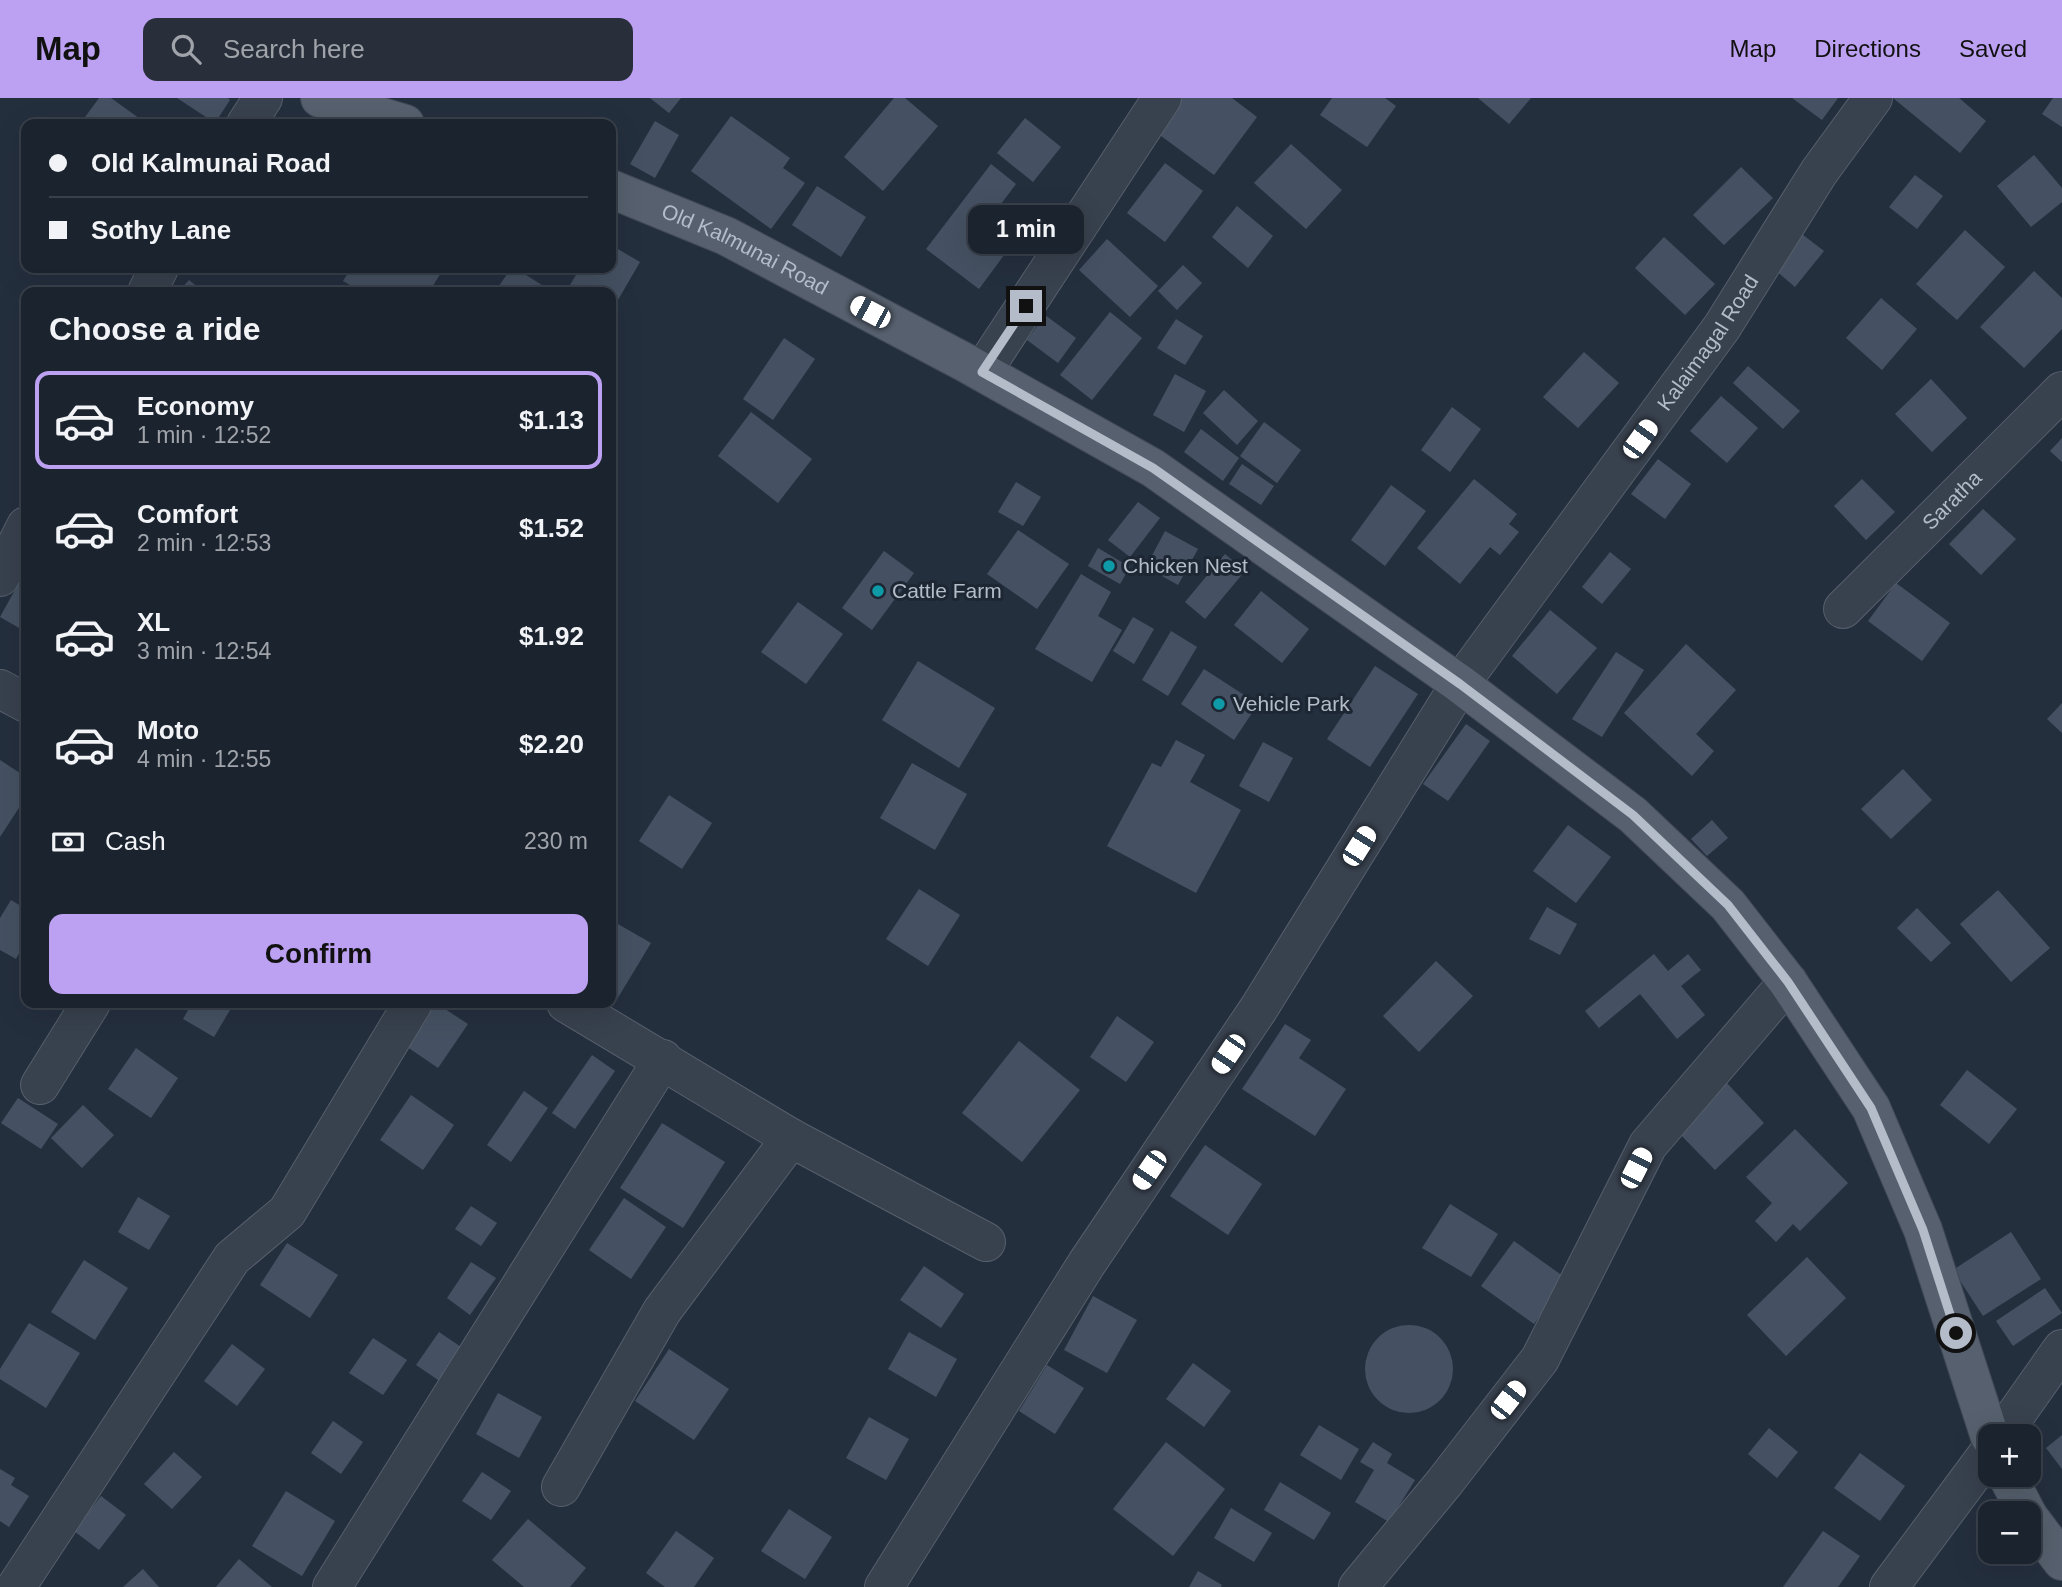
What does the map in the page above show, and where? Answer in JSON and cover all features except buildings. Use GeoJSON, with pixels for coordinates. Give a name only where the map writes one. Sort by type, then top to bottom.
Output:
{"type":"FeatureCollection","features":[{"type":"Feature","properties":{"kind":"main road"},"geometry":{"type":"LineString","coordinates":[[320,98],[389,119]]}},
{"type":"Feature","properties":{"kind":"main road","name":"Old Kalmunai Road"},"geometry":{"type":"LineString","coordinates":[[616,191],[726,236],[982,372],[1153,468],[1460,684],[1633,815],[1728,905],[1788,982],[1871,1108],[1923,1230],[1986,1424]]}},
{"type":"Feature","properties":{"kind":"main road"},"geometry":{"type":"LineString","coordinates":[[2041,1533],[2062,1561]]}},
{"type":"Feature","properties":{"kind":"street"},"geometry":{"type":"LineString","coordinates":[[249,119],[263,98]]}},
{"type":"Feature","properties":{"kind":"street"},"geometry":{"type":"LineString","coordinates":[[982,372],[1162,98]]}},
{"type":"Feature","properties":{"kind":"street","name":"Kalaimagal Road"},"geometry":{"type":"LineString","coordinates":[[884,1587],[1087,1263],[1259,1008],[1460,684],[1722,327],[1819,172],[1873,98]]}},
{"type":"Feature","properties":{"kind":"street","name":"Saratha"},"geometry":{"type":"LineString","coordinates":[[1843,609],[2062,391]]}},
{"type":"Feature","properties":{"kind":"street"},"geometry":{"type":"LineString","coordinates":[[0,577],[21,536]]}},
{"type":"Feature","properties":{"kind":"street"},"geometry":{"type":"LineString","coordinates":[[0,689],[21,700]]}},
{"type":"Feature","properties":{"kind":"street"},"geometry":{"type":"LineString","coordinates":[[1358,1587],[1444,1483],[1539,1359],[1648,1144],[1788,982]]}},
{"type":"Feature","properties":{"kind":"street"},"geometry":{"type":"LineString","coordinates":[[40,1085],[88,1008]]}},
{"type":"Feature","properties":{"kind":"street"},"geometry":{"type":"LineString","coordinates":[[16,1587],[232,1258],[287,1212],[410,1008]]}},
{"type":"Feature","properties":{"kind":"street"},"geometry":{"type":"LineString","coordinates":[[575,1008],[791,1138],[986,1242]]}},
{"type":"Feature","properties":{"kind":"street"},"geometry":{"type":"LineString","coordinates":[[332,1587],[663,1059]]}},
{"type":"Feature","properties":{"kind":"street"},"geometry":{"type":"LineString","coordinates":[[561,1487],[662,1311],[791,1138]]}},
{"type":"Feature","properties":{"kind":"street"},"geometry":{"type":"LineString","coordinates":[[2009,1424],[2062,1349]]}},
{"type":"Feature","properties":{"kind":"street"},"geometry":{"type":"LineString","coordinates":[[1889,1587],[1978,1467]]}},
{"type":"Feature","properties":{"kind":"place","name":"Chicken Nest"},"geometry":{"type":"Point","coordinates":[1109,566]}},
{"type":"Feature","properties":{"kind":"place","name":"Cattle Farm"},"geometry":{"type":"Point","coordinates":[878,591]}},
{"type":"Feature","properties":{"kind":"place","name":"Vehicle Park"},"geometry":{"type":"Point","coordinates":[1219,704]}},
{"type":"Feature","properties":{"kind":"route"},"geometry":{"type":"LineString","coordinates":[[1026,306],[982,372],[1153,468],[1460,684],[1633,815],[1728,905],[1788,982],[1871,1108],[1923,1230],[1956,1333]]}}]}
